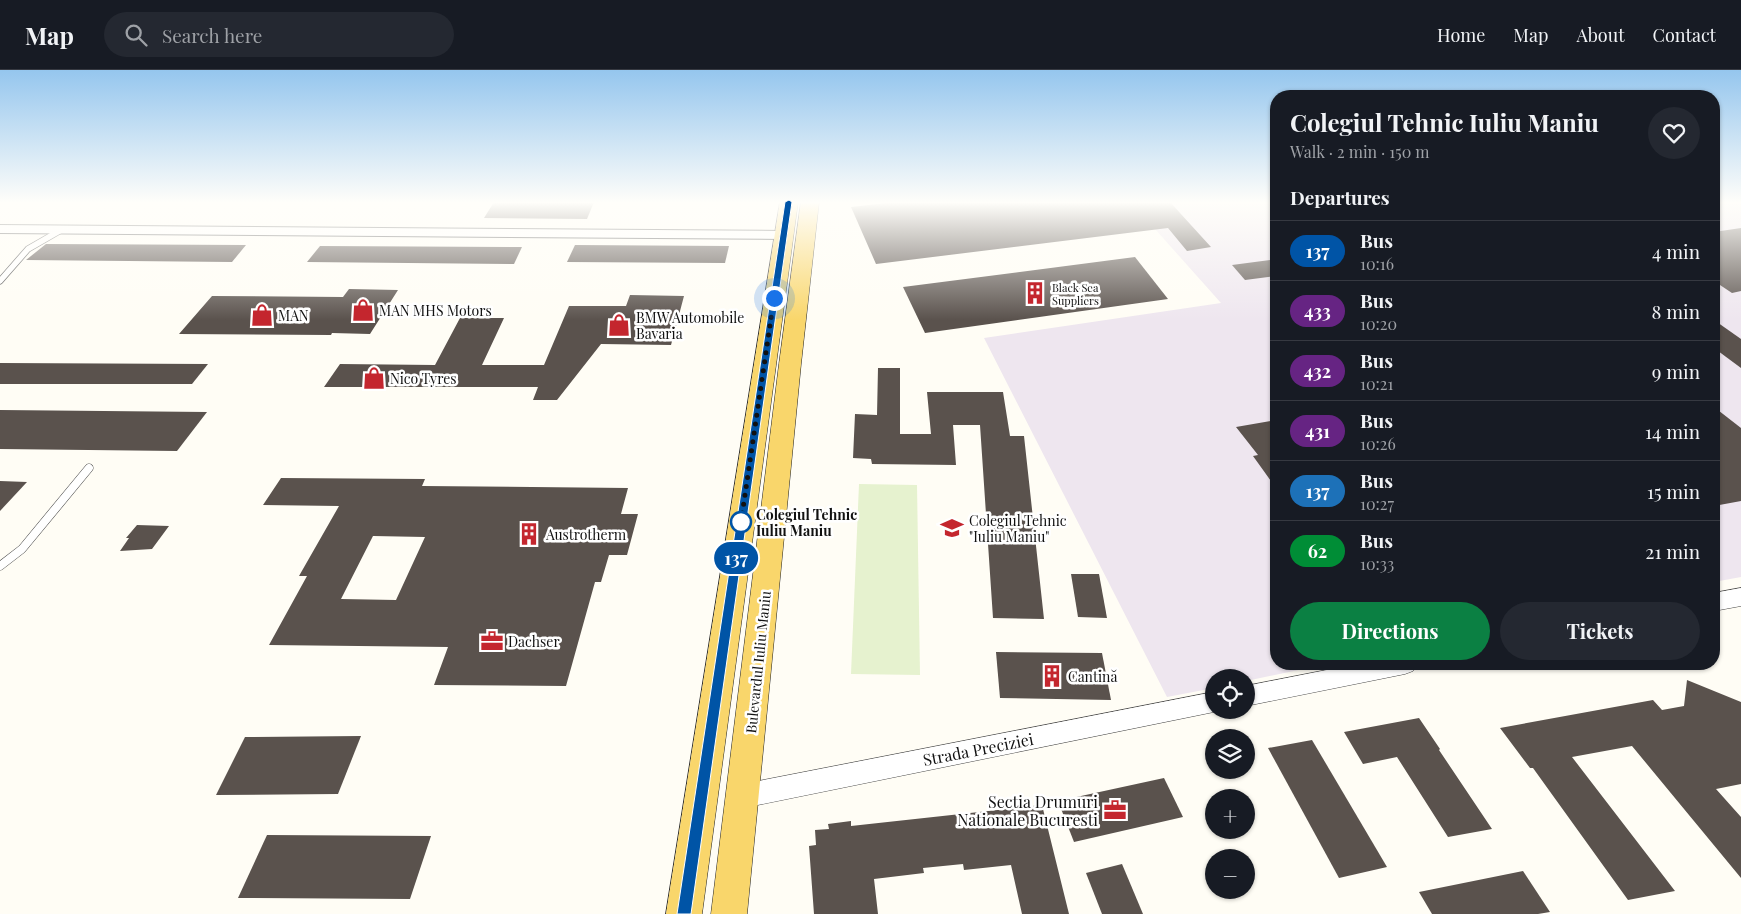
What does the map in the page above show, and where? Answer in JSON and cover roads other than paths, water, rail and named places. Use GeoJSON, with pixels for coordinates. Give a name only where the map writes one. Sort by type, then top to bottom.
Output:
{"type":"FeatureCollection","features":[{"type":"Feature","properties":{"kind":"main road"},"geometry":{"type":"LineString","coordinates":[[684,914],[783,241]]}},
{"type":"Feature","properties":{"kind":"main road","name":"Bulevardul Iuliu Maniu"},"geometry":{"type":"LineString","coordinates":[[729,914],[805,241]]}},
{"type":"Feature","properties":{"kind":"main road"},"geometry":{"type":"LineString","coordinates":[[748,478],[754,500],[749,551],[751,566],[756,571],[768,571]]}},
{"type":"Feature","properties":{"kind":"street"},"geometry":{"type":"LineString","coordinates":[[1720,601],[1741,597]]}},
{"type":"Feature","properties":{"kind":"street"},"geometry":{"type":"LineString","coordinates":[[1255,694],[1375,670]]}},
{"type":"Feature","properties":{"kind":"street","name":"Strada Preciziei"},"geometry":{"type":"LineString","coordinates":[[743,796],[1205,704]]}},
{"type":"Feature","properties":{"kind":"lane"},"geometry":{"type":"LineString","coordinates":[[0,281],[28,249],[41,241]]}},
{"type":"Feature","properties":{"kind":"lane"},"geometry":{"type":"LineString","coordinates":[[0,566],[22,549],[89,468]]}},
{"type":"Feature","properties":{"kind":"place","name":"Black Sea Suppliers"},"geometry":{"type":"Point","coordinates":[1035,293]}},
{"type":"Feature","properties":{"kind":"place","name":"MAN MHS Motors"},"geometry":{"type":"Point","coordinates":[363,310]}},
{"type":"Feature","properties":{"kind":"place","name":"MAN"},"geometry":{"type":"Point","coordinates":[262,315]}},
{"type":"Feature","properties":{"kind":"place","name":"BMW Automobile Bavaria"},"geometry":{"type":"Point","coordinates":[619,325]}},
{"type":"Feature","properties":{"kind":"place","name":"Nico Tyres"},"geometry":{"type":"Point","coordinates":[374,378]}},
{"type":"Feature","properties":{"kind":"place","name":"Colegiul Tehnic Iuliu Maniu"},"geometry":{"type":"Point","coordinates":[741,522]}},
{"type":"Feature","properties":{"kind":"place","name":"Colegiul Tehnic \"Iuliu Maniu\""},"geometry":{"type":"Point","coordinates":[952,528]}},
{"type":"Feature","properties":{"kind":"place","name":"Austrotherm"},"geometry":{"type":"Point","coordinates":[529,534]}},
{"type":"Feature","properties":{"kind":"place","name":"Dachser"},"geometry":{"type":"Point","coordinates":[492,641]}},
{"type":"Feature","properties":{"kind":"place","name":"Cantină"},"geometry":{"type":"Point","coordinates":[1052,676]}},
{"type":"Feature","properties":{"kind":"place","name":"Sectia Drumuri Nationale Bucuresti"},"geometry":{"type":"Point","coordinates":[1115,810]}}]}
